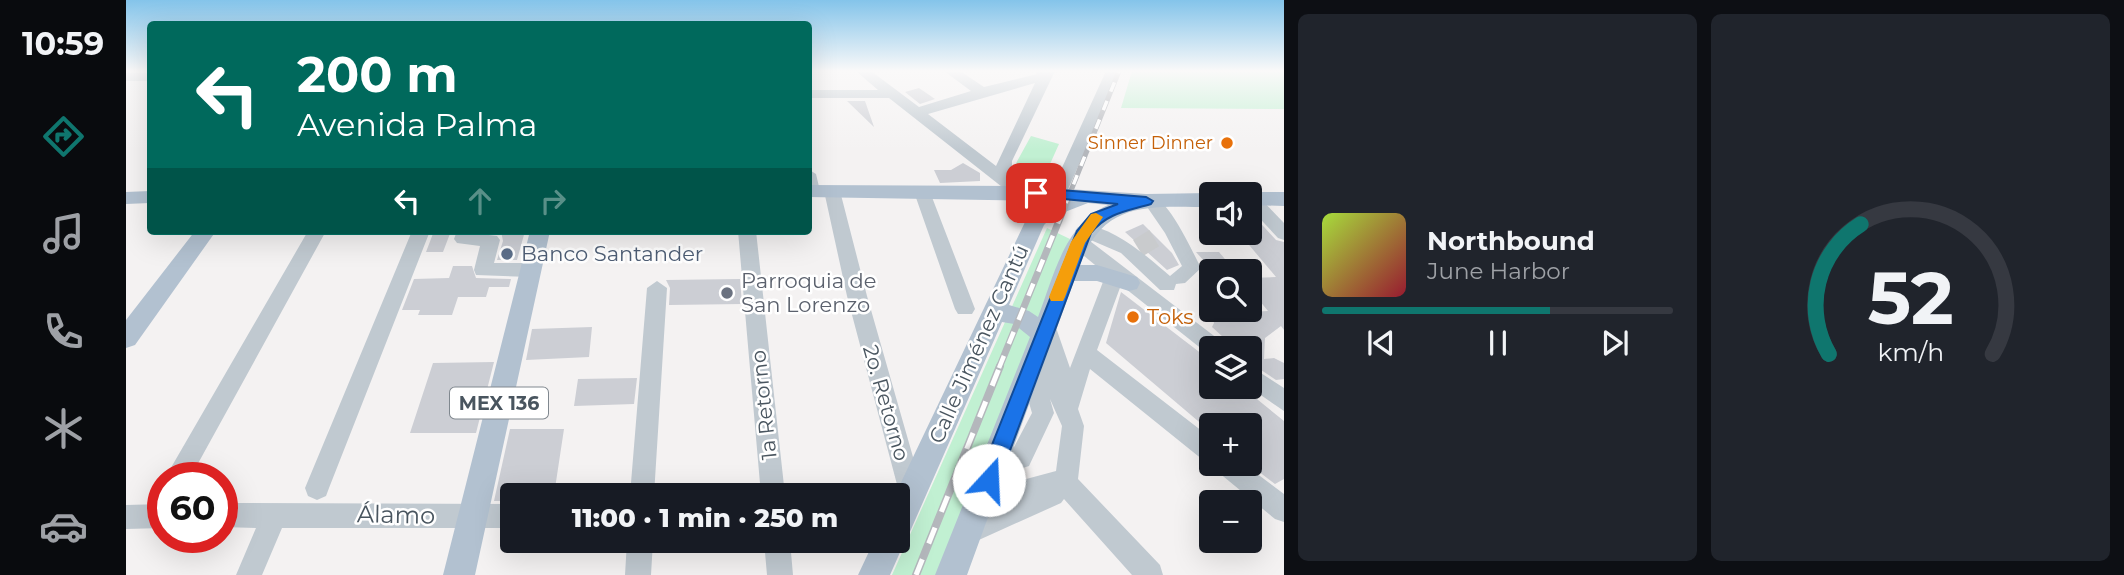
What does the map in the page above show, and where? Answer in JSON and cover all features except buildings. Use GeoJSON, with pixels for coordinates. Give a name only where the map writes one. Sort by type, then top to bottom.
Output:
{"type":"FeatureCollection","features":[{"type":"Feature","properties":{"kind":"main road"},"geometry":{"type":"LineString","coordinates":[[973,192],[991,182],[997,169]]}},
{"type":"Feature","properties":{"kind":"main road"},"geometry":{"type":"LineString","coordinates":[[815,187],[922,192],[1020,192],[1051,203],[1090,198],[1199,200]]}},
{"type":"Feature","properties":{"kind":"main road"},"geometry":{"type":"LineString","coordinates":[[126,198],[147,197]]}},
{"type":"Feature","properties":{"kind":"main road"},"geometry":{"type":"LineString","coordinates":[[1262,199],[1284,199]]}},
{"type":"Feature","properties":{"kind":"main road"},"geometry":{"type":"LineString","coordinates":[[951,575],[980,503],[984,460],[1039,344],[1081,237],[1096,218],[1108,211],[1149,201]]}},
{"type":"Feature","properties":{"kind":"main road"},"geometry":{"type":"LineString","coordinates":[[1051,203],[1081,237]]}},
{"type":"Feature","properties":{"kind":"main road","name":"Calle Jiménez Cantú"},"geometry":{"type":"LineString","coordinates":[[911,492],[1035,222],[1051,203]]}},
{"type":"Feature","properties":{"kind":"main road"},"geometry":{"type":"LineString","coordinates":[[126,338],[203,235]]}},
{"type":"Feature","properties":{"kind":"main road","name":"MEX 136"},"geometry":{"type":"LineString","coordinates":[[459,575],[539,235]]}},
{"type":"Feature","properties":{"kind":"main road"},"geometry":{"type":"LineString","coordinates":[[1066,273],[1087,272],[1122,280]]}},
{"type":"Feature","properties":{"kind":"main road"},"geometry":{"type":"LineString","coordinates":[[995,311],[1021,317],[1039,344]]}},
{"type":"Feature","properties":{"kind":"main road"},"geometry":{"type":"LineString","coordinates":[[874,575],[884,553]]}},
{"type":"Feature","properties":{"kind":"street"},"geometry":{"type":"LineString","coordinates":[[899,98],[997,169],[1020,192]]}},
{"type":"Feature","properties":{"kind":"street"},"geometry":{"type":"LineString","coordinates":[[919,112],[964,98]]}},
{"type":"Feature","properties":{"kind":"street"},"geometry":{"type":"LineString","coordinates":[[997,169],[1033,98]]}},
{"type":"Feature","properties":{"kind":"street"},"geometry":{"type":"LineString","coordinates":[[1051,203],[1100,98]]}},
{"type":"Feature","properties":{"kind":"street","name":"2o. Retorno"},"geometry":{"type":"LineString","coordinates":[[815,187],[857,296],[911,492]]}},
{"type":"Feature","properties":{"kind":"street"},"geometry":{"type":"LineString","coordinates":[[922,192],[965,309]]}},
{"type":"Feature","properties":{"kind":"street"},"geometry":{"type":"LineString","coordinates":[[1148,297],[1192,268],[1161,230],[1149,201]]}},
{"type":"Feature","properties":{"kind":"street"},"geometry":{"type":"LineString","coordinates":[[1262,211],[1284,234]]}},
{"type":"Feature","properties":{"kind":"street"},"geometry":{"type":"LineString","coordinates":[[186,462],[315,235]]}},
{"type":"Feature","properties":{"kind":"street"},"geometry":{"type":"LineString","coordinates":[[317,488],[419,235]]}},
{"type":"Feature","properties":{"kind":"street"},"geometry":{"type":"LineString","coordinates":[[464,235],[463,239],[491,240],[483,270],[530,270]]}},
{"type":"Feature","properties":{"kind":"street","name":"1a Retorno"},"geometry":{"type":"LineString","coordinates":[[747,235],[772,483]]}},
{"type":"Feature","properties":{"kind":"street"},"geometry":{"type":"LineString","coordinates":[[1081,237],[1115,241],[1135,249],[1172,282]]}},
{"type":"Feature","properties":{"kind":"street"},"geometry":{"type":"LineString","coordinates":[[1081,237],[1122,280],[1199,336]]}},
{"type":"Feature","properties":{"kind":"street"},"geometry":{"type":"LineString","coordinates":[[1066,405],[1085,353],[1122,280]]}},
{"type":"Feature","properties":{"kind":"street"},"geometry":{"type":"LineString","coordinates":[[643,483],[657,288]]}},
{"type":"Feature","properties":{"kind":"street"},"geometry":{"type":"LineString","coordinates":[[970,531],[1052,495],[1068,475],[1073,426],[1066,405],[1046,376],[1039,344]]}},
{"type":"Feature","properties":{"kind":"street"},"geometry":{"type":"LineString","coordinates":[[1085,353],[1199,443]]}},
{"type":"Feature","properties":{"kind":"street"},"geometry":{"type":"LineString","coordinates":[[1262,384],[1284,401]]}},
{"type":"Feature","properties":{"kind":"street"},"geometry":{"type":"LineString","coordinates":[[1241,476],[1284,510]]}},
{"type":"Feature","properties":{"kind":"street"},"geometry":{"type":"LineString","coordinates":[[980,503],[1043,484],[1061,482]]}},
{"type":"Feature","properties":{"kind":"street"},"geometry":{"type":"LineString","coordinates":[[1061,482],[1150,575]]}},
{"type":"Feature","properties":{"kind":"street"},"geometry":{"type":"LineString","coordinates":[[249,575],[275,514]]}},
{"type":"Feature","properties":{"kind":"street","name":"Álamo"},"geometry":{"type":"LineString","coordinates":[[238,515],[500,516]]}},
{"type":"Feature","properties":{"kind":"street"},"geometry":{"type":"LineString","coordinates":[[126,517],[147,516]]}},
{"type":"Feature","properties":{"kind":"street"},"geometry":{"type":"LineString","coordinates":[[638,575],[639,553]]}},
{"type":"Feature","properties":{"kind":"street"},"geometry":{"type":"LineString","coordinates":[[778,553],[780,575]]}},
{"type":"Feature","properties":{"kind":"path"},"geometry":{"type":"LineString","coordinates":[[984,460],[1011,483]]}},
{"type":"Feature","properties":{"kind":"green space"},"geometry":{"type":"Polygon","coordinates":[[[1124,98],[1284,98],[1284,109],[1121,108],[1124,98]]]}},
{"type":"Feature","properties":{"kind":"green space"},"geometry":{"type":"Polygon","coordinates":[[[1031,136],[1059,144],[1046,173],[1047,189],[1022,188],[1009,176],[1031,136]]]}},
{"type":"Feature","properties":{"kind":"green space"},"geometry":{"type":"Polygon","coordinates":[[[1047,228],[1070,239],[936,575],[892,575],[902,553],[910,553],[910,535],[1047,228]]]}},
{"type":"Feature","properties":{"kind":"tunnel"},"geometry":{"type":"LineString","coordinates":[[1138,248],[1156,237]]}},
{"type":"Feature","properties":{"kind":"railway"},"geometry":{"type":"LineString","coordinates":[[1066,203],[1108,98]]}},
{"type":"Feature","properties":{"kind":"railway"},"geometry":{"type":"LineString","coordinates":[[999,368],[1067,201]]}},
{"type":"Feature","properties":{"kind":"railway"},"geometry":{"type":"LineString","coordinates":[[916,575],[1000,366]]}},
{"type":"Feature","properties":{"kind":"slow traffic"},"geometry":{"type":"LineString","coordinates":[[1057,297],[1078,242],[1089,223],[1096,217]]}},
{"type":"Feature","properties":{"kind":"place","name":"Sinner Dinner"},"geometry":{"type":"Point","coordinates":[1227,143]}},
{"type":"Feature","properties":{"kind":"place","name":"Banco Santander"},"geometry":{"type":"Point","coordinates":[507,254]}},
{"type":"Feature","properties":{"kind":"place","name":"Parroquia de San Lorenzo"},"geometry":{"type":"Point","coordinates":[727,293]}},
{"type":"Feature","properties":{"kind":"place","name":"Toks"},"geometry":{"type":"Point","coordinates":[1133,317]}},
{"type":"Feature","properties":{"kind":"route"},"geometry":{"type":"LineString","coordinates":[[989,480],[1084,231],[1089,223],[1108,211],[1146,201],[1036,193]]}}]}
